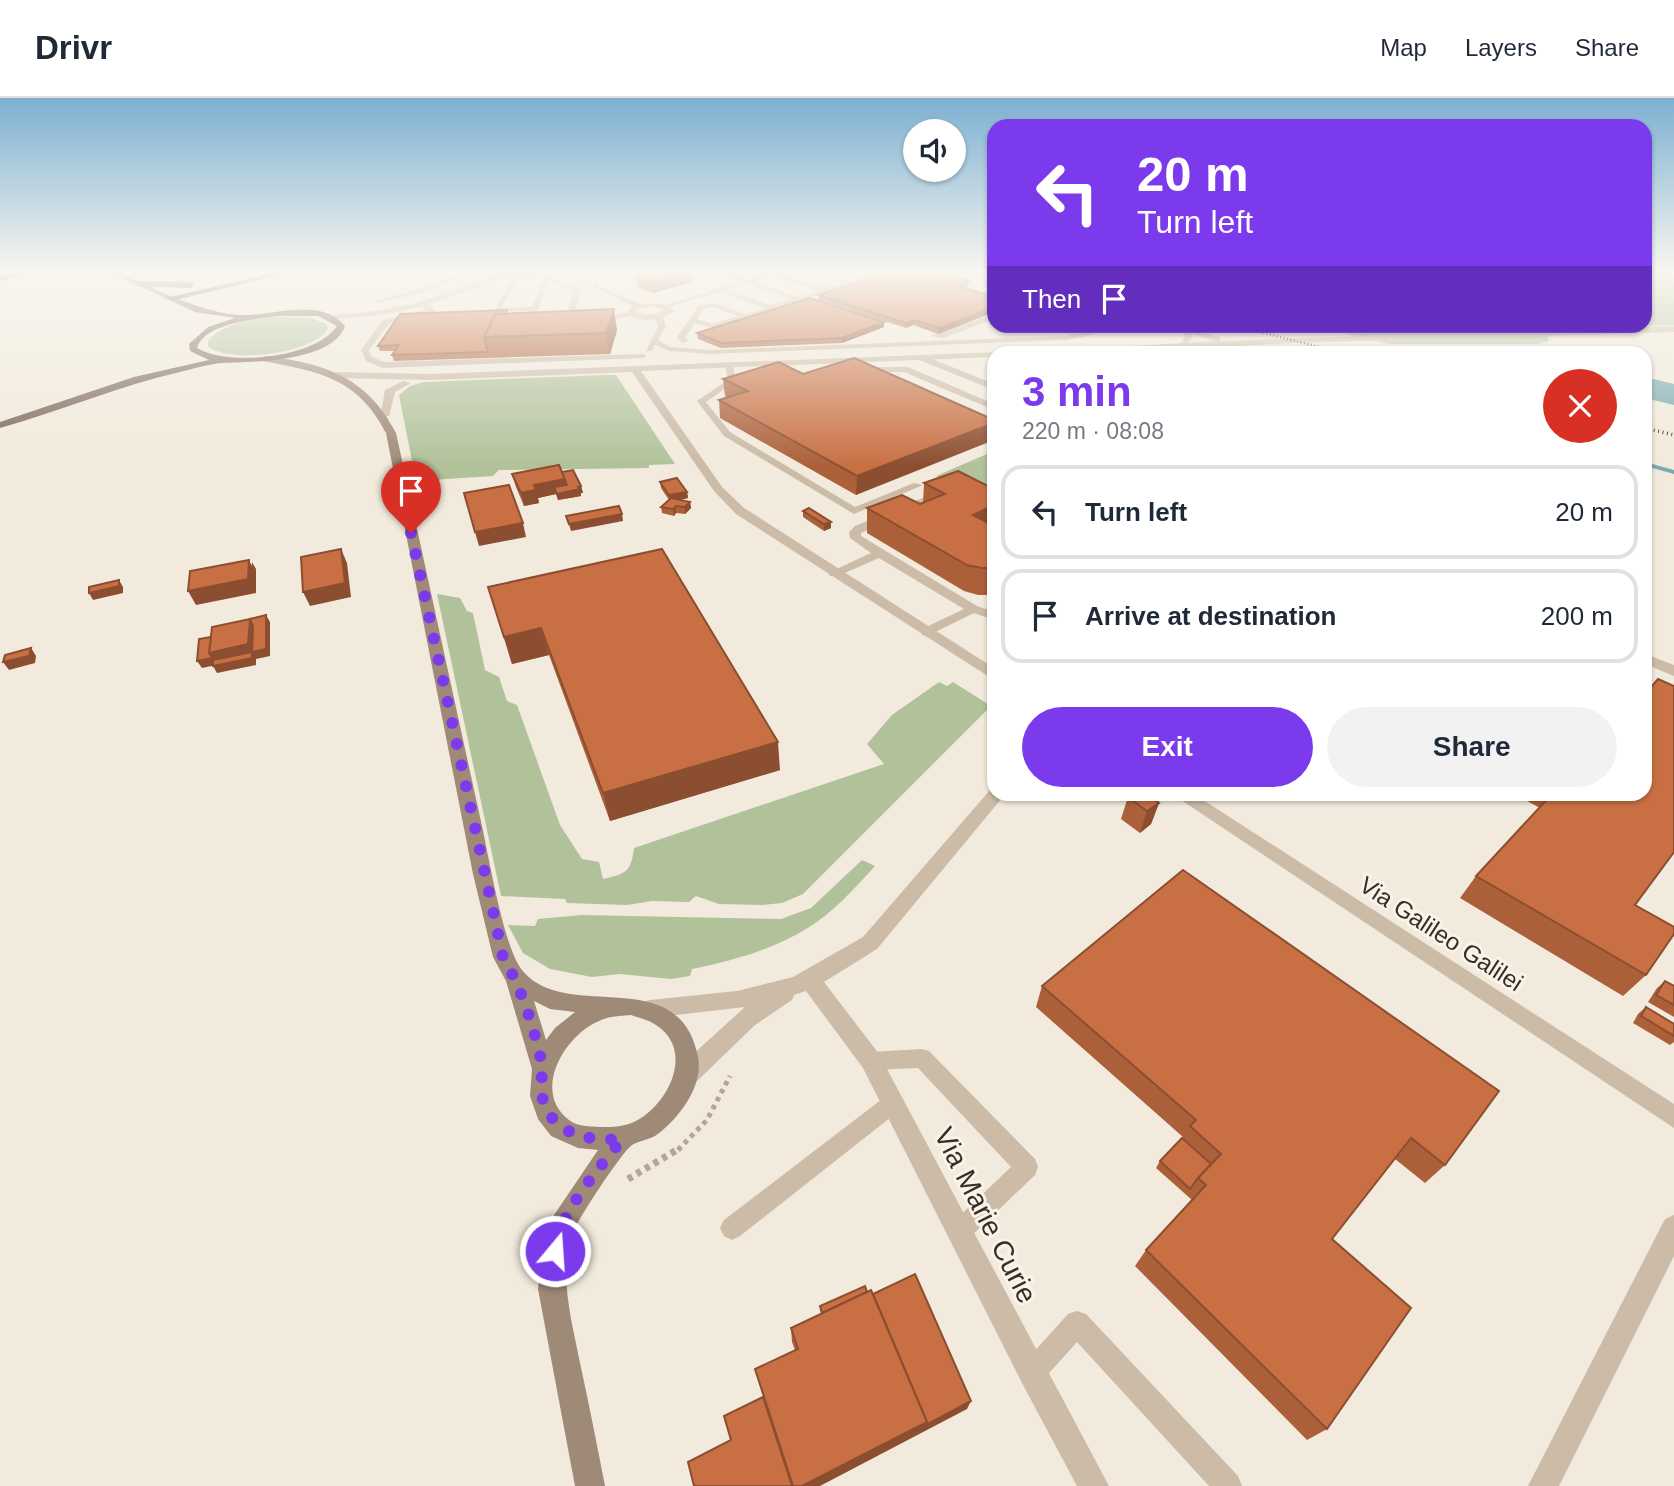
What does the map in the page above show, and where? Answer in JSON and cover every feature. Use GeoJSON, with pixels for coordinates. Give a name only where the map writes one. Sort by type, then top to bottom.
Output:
{"type":"FeatureCollection","features":[{"type":"Feature","properties":{"kind":"main road"},"geometry":{"type":"LineString","coordinates":[[137,379],[187,354],[199,337]]}},
{"type":"Feature","properties":{"kind":"main road"},"geometry":{"type":"LineString","coordinates":[[266,359],[316,346],[333,337]]}},
{"type":"Feature","properties":{"kind":"main road"},"geometry":{"type":"LineString","coordinates":[[316,346],[316,355],[336,375]]}},
{"type":"Feature","properties":{"kind":"main road"},"geometry":{"type":"LineString","coordinates":[[187,354],[225,360]]}},
{"type":"Feature","properties":{"kind":"main road"},"geometry":{"type":"LineString","coordinates":[[0,425],[137,379],[225,360],[266,359],[295,363],[336,375],[359,388],[371,399],[384,416],[391,433],[483,874],[503,957],[516,979],[543,1067]]}},
{"type":"Feature","properties":{"kind":"main road"},"geometry":{"type":"LineString","coordinates":[[516,979],[550,1000],[650,1009],[668,1019],[681,1034],[688,1053],[688,1074],[680,1095],[666,1114],[646,1129],[622,1139],[598,1141],[575,1136],[557,1125],[545,1108],[541,1088],[543,1067],[553,1045],[569,1028],[589,1015],[611,1007]]}},
{"type":"Feature","properties":{"kind":"main road"},"geometry":{"type":"LineString","coordinates":[[590,1486],[552,1289],[557,1233],[594,1174],[622,1139]]}},
{"type":"Feature","properties":{"kind":"street"},"geometry":{"type":"LineString","coordinates":[[1212,337],[1244,346]]}},
{"type":"Feature","properties":{"kind":"street"},"geometry":{"type":"LineString","coordinates":[[1180,346],[1430,337]]}},
{"type":"Feature","properties":{"kind":"street"},"geometry":{"type":"LineString","coordinates":[[336,375],[432,377],[635,369],[730,371],[987,354]]}},
{"type":"Feature","properties":{"kind":"street"},"geometry":{"type":"LineString","coordinates":[[635,369],[718,489],[759,525],[987,671]]}},
{"type":"Feature","properties":{"kind":"street"},"geometry":{"type":"LineString","coordinates":[[359,388],[389,377]]}},
{"type":"Feature","properties":{"kind":"street"},"geometry":{"type":"LineString","coordinates":[[359,388],[432,377]]}},
{"type":"Feature","properties":{"kind":"street"},"geometry":{"type":"LineString","coordinates":[[384,416],[390,390],[406,383]]}},
{"type":"Feature","properties":{"kind":"street"},"geometry":{"type":"LineString","coordinates":[[1652,661],[1674,671]]}},
{"type":"Feature","properties":{"kind":"street"},"geometry":{"type":"LineString","coordinates":[[688,1074],[747,1018],[870,943],[990,801]]}},
{"type":"Feature","properties":{"kind":"street","name":"Via Galileo Galilei"},"geometry":{"type":"LineString","coordinates":[[1191,801],[1674,1117]]}},
{"type":"Feature","properties":{"kind":"street"},"geometry":{"type":"LineString","coordinates":[[650,1009],[737,1000],[802,983]]}},
{"type":"Feature","properties":{"kind":"street","name":"Via Marie Curie"},"geometry":{"type":"LineString","coordinates":[[802,983],[871,1061],[1032,1373],[1094,1486]]}},
{"type":"Feature","properties":{"kind":"street"},"geometry":{"type":"LineString","coordinates":[[1543,1486],[1674,1228]]}},
{"type":"Feature","properties":{"kind":"lane"},"geometry":{"type":"LineString","coordinates":[[375,337],[365,350],[369,359],[383,365],[643,356]]}},
{"type":"Feature","properties":{"kind":"lane"},"geometry":{"type":"LineString","coordinates":[[635,369],[656,337]]}},
{"type":"Feature","properties":{"kind":"lane"},"geometry":{"type":"LineString","coordinates":[[681,337],[685,341]]}},
{"type":"Feature","properties":{"kind":"lane"},"geometry":{"type":"LineString","coordinates":[[654,341],[669,349],[751,351],[1071,337]]}},
{"type":"Feature","properties":{"kind":"lane"},"geometry":{"type":"LineString","coordinates":[[1180,346],[1189,337]]}},
{"type":"Feature","properties":{"kind":"lane"},"geometry":{"type":"LineString","coordinates":[[922,358],[987,384]]}},
{"type":"Feature","properties":{"kind":"lane"},"geometry":{"type":"LineString","coordinates":[[851,371],[905,369],[987,404]]}},
{"type":"Feature","properties":{"kind":"lane"},"geometry":{"type":"LineString","coordinates":[[745,375],[730,371],[732,382],[701,401],[727,434],[854,512],[918,485]]}},
{"type":"Feature","properties":{"kind":"lane"},"geometry":{"type":"LineString","coordinates":[[957,391],[980,382]]}},
{"type":"Feature","properties":{"kind":"lane"},"geometry":{"type":"LineString","coordinates":[[955,488],[855,532],[856,538],[973,609],[987,614]]}},
{"type":"Feature","properties":{"kind":"lane"},"geometry":{"type":"LineString","coordinates":[[834,573],[880,552]]}},
{"type":"Feature","properties":{"kind":"lane"},"geometry":{"type":"LineString","coordinates":[[927,632],[973,609]]}},
{"type":"Feature","properties":{"kind":"lane"},"geometry":{"type":"LineString","coordinates":[[871,1061],[922,1058],[1027,1167],[960,1232]]}},
{"type":"Feature","properties":{"kind":"lane"},"geometry":{"type":"LineString","coordinates":[[732,1228],[893,1103]]}},
{"type":"Feature","properties":{"kind":"lane"},"geometry":{"type":"LineString","coordinates":[[1032,1373],[1077,1323],[1228,1486]]}},
{"type":"Feature","properties":{"kind":"path"},"geometry":{"type":"LineString","coordinates":[[623,1182],[679,1149],[707,1120],[735,1069]]}},
{"type":"Feature","properties":{"kind":"green space"},"geometry":{"type":"Polygon","coordinates":[[[212,337],[320,337],[289,350],[252,355],[219,352],[208,346],[212,337]]]}},
{"type":"Feature","properties":{"kind":"green space"},"geometry":{"type":"Polygon","coordinates":[[[1358,337],[1547,337],[1549,341],[1538,344],[1388,344],[1358,337]]]}},
{"type":"Feature","properties":{"kind":"green space"},"geometry":{"type":"Polygon","coordinates":[[[616,375],[675,464],[649,465],[649,468],[499,470],[493,476],[416,481],[399,395],[410,386],[424,382],[616,375]]]}},
{"type":"Feature","properties":{"kind":"green space"},"geometry":{"type":"Polygon","coordinates":[[[987,454],[987,502],[936,476],[987,454]]]}},
{"type":"Feature","properties":{"kind":"green space"},"geometry":{"type":"Polygon","coordinates":[[[437,594],[460,598],[467,611],[473,613],[485,670],[499,677],[507,701],[517,705],[560,825],[582,859],[599,862],[603,879],[626,871],[634,848],[884,764],[867,744],[892,715],[939,682],[947,686],[953,682],[987,703],[987,710],[803,894],[782,903],[719,904],[696,896],[689,902],[652,901],[627,905],[567,903],[565,899],[501,896],[437,594]]]}},
{"type":"Feature","properties":{"kind":"green space"},"geometry":{"type":"Polygon","coordinates":[[[862,860],[875,866],[843,900],[816,923],[765,949],[692,969],[690,976],[671,979],[620,974],[592,977],[550,969],[523,953],[508,925],[535,926],[538,919],[582,915],[781,919],[811,908],[862,860]]]}},
{"type":"Feature","properties":{"kind":"water"},"geometry":{"type":"Polygon","coordinates":[[[1652,379],[1674,384],[1674,405],[1652,400],[1652,379]]]}},
{"type":"Feature","properties":{"kind":"building"},"geometry":{"type":"Polygon","coordinates":[[[384,337],[484,337],[488,352],[392,355],[399,345],[378,346],[384,337]]]}},
{"type":"Feature","properties":{"kind":"building"},"geometry":{"type":"Polygon","coordinates":[[[706,337],[845,337],[842,338],[721,343],[706,337]]]}},
{"type":"Feature","properties":{"kind":"building"},"geometry":{"type":"Polygon","coordinates":[[[854,358],[987,417],[987,426],[857,476],[719,400],[748,391],[723,379],[779,362],[803,374],[854,358]]]}},
{"type":"Feature","properties":{"kind":"building"},"geometry":{"type":"Polygon","coordinates":[[[559,465],[565,479],[534,485],[536,490],[521,493],[512,474],[559,465]]]}},
{"type":"Feature","properties":{"kind":"building"},"geometry":{"type":"Polygon","coordinates":[[[573,470],[580,489],[557,494],[554,487],[567,485],[562,472],[573,470]]]}},
{"type":"Feature","properties":{"kind":"building"},"geometry":{"type":"Polygon","coordinates":[[[958,471],[987,486],[987,508],[973,515],[987,522],[987,568],[967,565],[867,508],[902,495],[920,504],[945,494],[924,483],[958,471]]]}},
{"type":"Feature","properties":{"kind":"building"},"geometry":{"type":"Polygon","coordinates":[[[677,478],[687,492],[669,495],[660,482],[677,478]]]}},
{"type":"Feature","properties":{"kind":"building"},"geometry":{"type":"Polygon","coordinates":[[[509,485],[523,523],[475,532],[464,493],[509,485]]]}},
{"type":"Feature","properties":{"kind":"building"},"geometry":{"type":"Polygon","coordinates":[[[671,498],[690,502],[685,507],[661,507],[671,498]]]}},
{"type":"Feature","properties":{"kind":"building"},"geometry":{"type":"Polygon","coordinates":[[[619,506],[622,514],[569,524],[566,516],[619,506]]]}},
{"type":"Feature","properties":{"kind":"building"},"geometry":{"type":"Polygon","coordinates":[[[809,508],[831,522],[824,524],[803,511],[809,508]]]}},
{"type":"Feature","properties":{"kind":"building"},"geometry":{"type":"Polygon","coordinates":[[[341,549],[345,583],[303,592],[301,557],[341,549]]]}},
{"type":"Feature","properties":{"kind":"building"},"geometry":{"type":"Polygon","coordinates":[[[662,549],[778,742],[603,793],[541,628],[504,637],[488,587],[662,549]]]}},
{"type":"Feature","properties":{"kind":"building"},"geometry":{"type":"Polygon","coordinates":[[[249,560],[248,579],[188,591],[190,571],[249,560]]]}},
{"type":"Feature","properties":{"kind":"building"},"geometry":{"type":"Polygon","coordinates":[[[119,580],[119,586],[89,593],[89,587],[119,580]]]}},
{"type":"Feature","properties":{"kind":"building"},"geometry":{"type":"Polygon","coordinates":[[[266,615],[266,649],[252,652],[253,626],[250,619],[266,615]]]}},
{"type":"Feature","properties":{"kind":"building"},"geometry":{"type":"Polygon","coordinates":[[[250,619],[248,644],[209,653],[212,627],[250,619]]]}},
{"type":"Feature","properties":{"kind":"building"},"geometry":{"type":"Polygon","coordinates":[[[211,637],[209,653],[212,658],[197,661],[199,639],[211,637]]]}},
{"type":"Feature","properties":{"kind":"building"},"geometry":{"type":"Polygon","coordinates":[[[31,648],[29,656],[3,662],[5,655],[31,648]]]}},
{"type":"Feature","properties":{"kind":"building"},"geometry":{"type":"Polygon","coordinates":[[[252,652],[252,658],[213,666],[213,660],[252,652]]]}},
{"type":"Feature","properties":{"kind":"building"},"geometry":{"type":"Polygon","coordinates":[[[1658,679],[1674,686],[1674,852],[1635,905],[1674,927],[1674,934],[1646,975],[1476,876],[1546,801],[1652,801],[1652,686],[1658,679]]]}},
{"type":"Feature","properties":{"kind":"building"},"geometry":{"type":"Polygon","coordinates":[[[1133,801],[1159,803],[1147,811],[1133,801]]]}},
{"type":"Feature","properties":{"kind":"building"},"geometry":{"type":"Polygon","coordinates":[[[1183,870],[1499,1091],[1445,1165],[1411,1138],[1332,1239],[1411,1308],[1327,1429],[1146,1250],[1206,1185],[1198,1178],[1221,1154],[1190,1126],[1196,1120],[1042,986],[1183,870]]]}},
{"type":"Feature","properties":{"kind":"building"},"geometry":{"type":"Polygon","coordinates":[[[1665,981],[1674,986],[1674,1005],[1656,995],[1665,981]]]}},
{"type":"Feature","properties":{"kind":"building"},"geometry":{"type":"Polygon","coordinates":[[[1646,1007],[1674,1024],[1674,1036],[1641,1016],[1646,1007]]]}},
{"type":"Feature","properties":{"kind":"building"},"geometry":{"type":"Polygon","coordinates":[[[1182,1138],[1211,1164],[1190,1189],[1160,1161],[1182,1138]]]}},
{"type":"Feature","properties":{"kind":"building"},"geometry":{"type":"Polygon","coordinates":[[[915,1274],[971,1401],[926,1425],[873,1294],[915,1274]]]}},
{"type":"Feature","properties":{"kind":"building"},"geometry":{"type":"Polygon","coordinates":[[[865,1286],[867,1292],[822,1313],[820,1306],[865,1286]]]}},
{"type":"Feature","properties":{"kind":"building"},"geometry":{"type":"Polygon","coordinates":[[[871,1290],[927,1422],[802,1486],[793,1486],[755,1369],[798,1349],[791,1328],[871,1290]]]}},
{"type":"Feature","properties":{"kind":"building"},"geometry":{"type":"Polygon","coordinates":[[[763,1397],[792,1486],[694,1486],[688,1462],[731,1440],[724,1416],[763,1397]]]}},
{"type":"Feature","properties":{"kind":"waterway"},"geometry":{"type":"LineString","coordinates":[[1652,466],[1674,472]]}},
{"type":"Feature","properties":{"kind":"railway"},"geometry":{"type":"LineString","coordinates":[[1279,337],[1315,346]]}},
{"type":"Feature","properties":{"kind":"railway"},"geometry":{"type":"LineString","coordinates":[[1652,430],[1674,435]]}},
{"type":"Feature","properties":{"kind":"route"},"geometry":{"type":"LineString","coordinates":[[411,533],[503,957],[516,979],[543,1067],[541,1088],[545,1108],[557,1125],[575,1136],[598,1141],[622,1139],[594,1174],[557,1233],[555,1251]]}}]}
